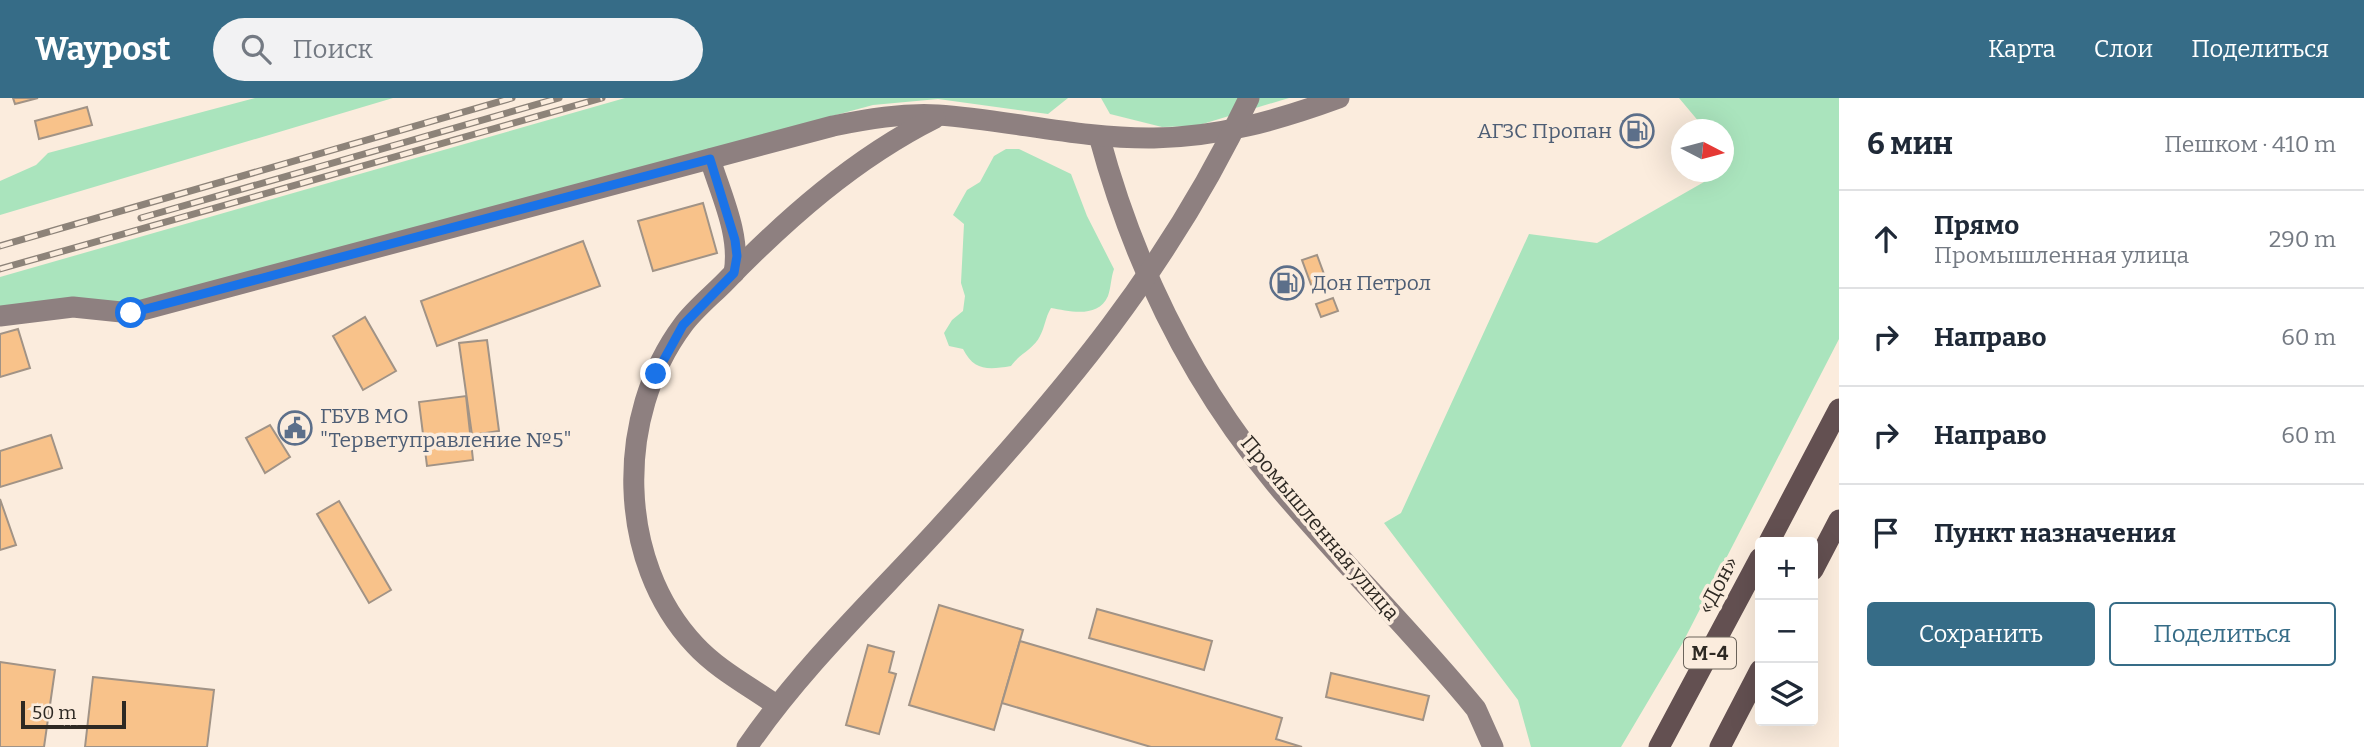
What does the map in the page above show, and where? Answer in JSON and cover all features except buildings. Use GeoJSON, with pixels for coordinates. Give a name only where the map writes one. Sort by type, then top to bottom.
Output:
{"type":"FeatureCollection","features":[{"type":"Feature","properties":{"kind":"highway"},"geometry":{"type":"LineString","coordinates":[[1772,537],[1839,409]]}},
{"type":"Feature","properties":{"kind":"highway"},"geometry":{"type":"LineString","coordinates":[[1818,560],[1839,520]]}},
{"type":"Feature","properties":{"kind":"highway","name":"«Дон»"},"geometry":{"type":"LineString","coordinates":[[1659,747],[1755,567]]}},
{"type":"Feature","properties":{"kind":"highway","name":"М-4"},"geometry":{"type":"LineString","coordinates":[[1720,747],[1755,680]]}},
{"type":"Feature","properties":{"kind":"street"},"geometry":{"type":"LineString","coordinates":[[747,747],[776,705],[946,521],[1097,347],[1173,240],[1226,147],[1249,98]]}},
{"type":"Feature","properties":{"kind":"street"},"geometry":{"type":"LineString","coordinates":[[0,316],[74,307],[131,313],[874,118],[940,115],[1099,136],[1153,138],[1207,134],[1281,119],[1339,98]]}},
{"type":"Feature","properties":{"kind":"street"},"geometry":{"type":"LineString","coordinates":[[776,705],[694,645],[671,614],[653,580],[639,537],[634,499],[634,462],[641,418],[656,374],[683,325],[734,273],[776,233],[866,157],[891,140],[940,115]]}},
{"type":"Feature","properties":{"kind":"street","name":"Промышленная улица"},"geometry":{"type":"LineString","coordinates":[[1099,136],[1123,218],[1143,267],[1196,369],[1274,482],[1476,709],[1493,747]]}},
{"type":"Feature","properties":{"kind":"street"},"geometry":{"type":"LineString","coordinates":[[710,159],[735,240],[737,256],[734,273]]}},
{"type":"Feature","properties":{"kind":"green space"},"geometry":{"type":"Polygon","coordinates":[[[255,98],[393,98],[0,215],[0,181],[36,165],[48,153],[255,98]]]}},
{"type":"Feature","properties":{"kind":"green space"},"geometry":{"type":"Polygon","coordinates":[[[625,98],[1068,98],[1048,114],[938,99],[873,105],[130,305],[0,316],[0,277],[625,98]]]}},
{"type":"Feature","properties":{"kind":"green space"},"geometry":{"type":"Polygon","coordinates":[[[1101,98],[1289,98],[1196,126],[1162,127],[1110,114],[1101,98]]]}},
{"type":"Feature","properties":{"kind":"green space"},"geometry":{"type":"Polygon","coordinates":[[[1679,98],[1839,98],[1839,339],[1682,644],[1621,747],[1531,747],[1518,700],[1384,523],[1401,513],[1529,234],[1597,243],[1704,182],[1734,182],[1734,119],[1697,119],[1679,98]]]}},
{"type":"Feature","properties":{"kind":"green space"},"geometry":{"type":"Polygon","coordinates":[[[1006,149],[1019,149],[1071,174],[1087,216],[1114,269],[1108,296],[1097,308],[1082,312],[1051,308],[1042,333],[1034,344],[1011,366],[989,368],[972,362],[963,349],[949,346],[944,333],[952,320],[963,311],[965,296],[961,283],[964,224],[953,215],[967,190],[980,182],[994,156],[1006,149]]]}},
{"type":"Feature","properties":{"kind":"railway"},"geometry":{"type":"LineString","coordinates":[[0,246],[512,98]]}},
{"type":"Feature","properties":{"kind":"railway"},"geometry":{"type":"LineString","coordinates":[[141,218],[559,98]]}},
{"type":"Feature","properties":{"kind":"railway"},"geometry":{"type":"LineString","coordinates":[[0,269],[602,98]]}},
{"type":"Feature","properties":{"kind":"place","name":"АГЗС Пропан"},"geometry":{"type":"Point","coordinates":[1637,131]}},
{"type":"Feature","properties":{"kind":"place","name":"Дон Петрол"},"geometry":{"type":"Point","coordinates":[1287,283]}},
{"type":"Feature","properties":{"kind":"place","name":"ГБУВ МО \"Терветуправление №5\""},"geometry":{"type":"Point","coordinates":[295,428]}},
{"type":"Feature","properties":{"kind":"route"},"geometry":{"type":"LineString","coordinates":[[131,313],[710,159],[735,240],[737,256],[734,273],[683,325],[656,374]]}}]}
